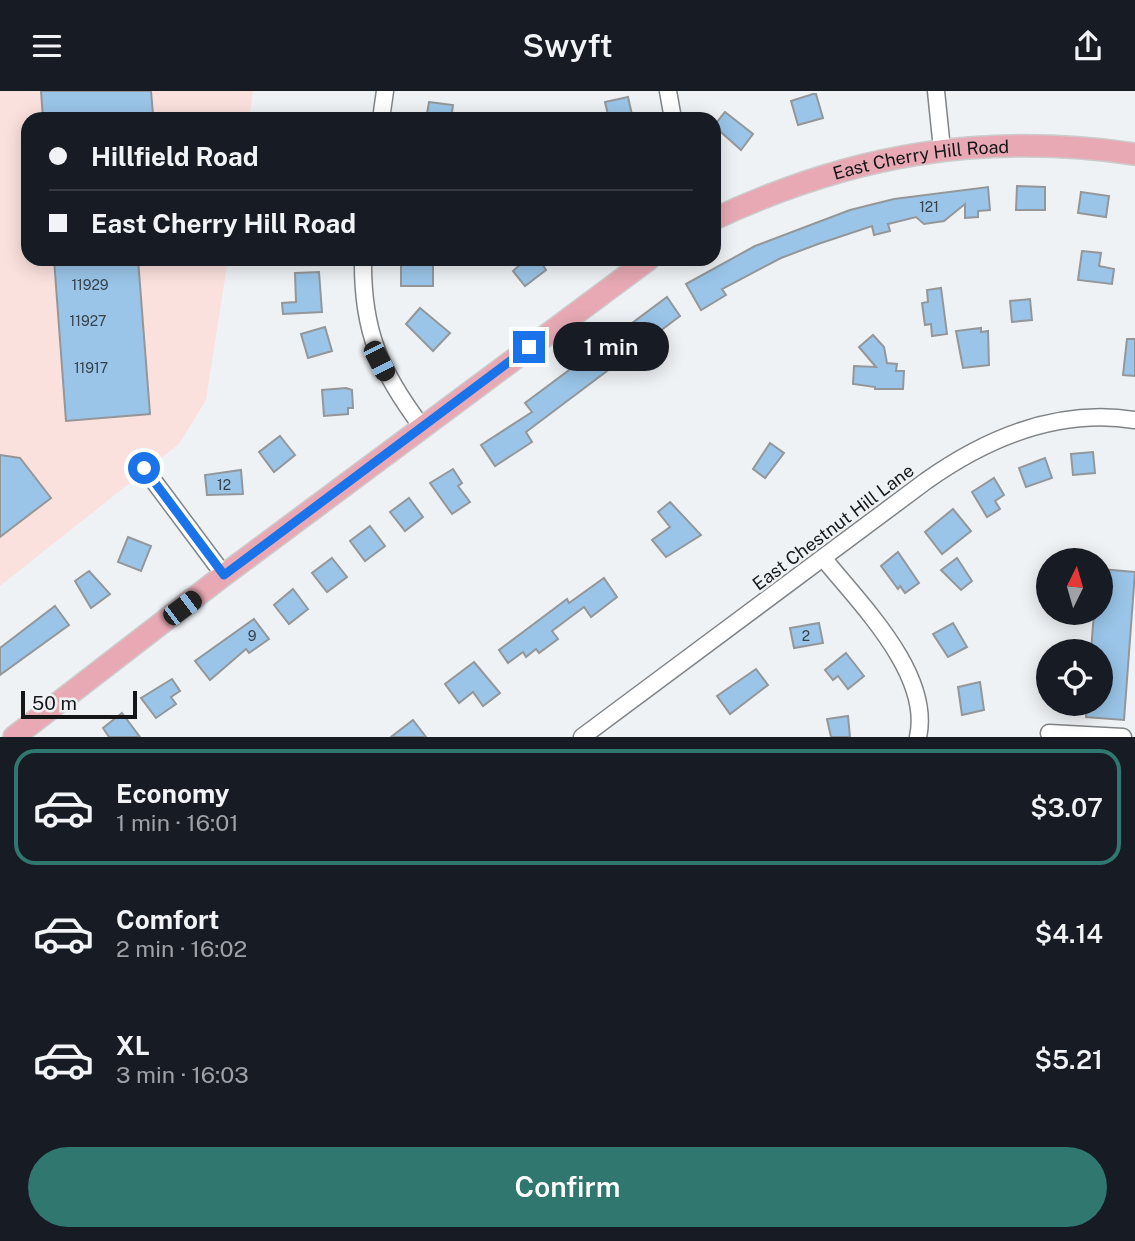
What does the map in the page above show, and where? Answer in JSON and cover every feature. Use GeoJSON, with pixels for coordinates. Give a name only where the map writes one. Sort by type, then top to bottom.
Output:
{"type":"FeatureCollection","features":[{"type":"Feature","properties":{"kind":"main road","name":"East Cherry Hill Road"},"geometry":{"type":"LineString","coordinates":[[721,216],[769,194],[846,168],[942,149],[1048,144],[1135,154]]}},
{"type":"Feature","properties":{"kind":"main road"},"geometry":{"type":"LineString","coordinates":[[14,737],[224,575],[640,266]]}},
{"type":"Feature","properties":{"kind":"street"},"geometry":{"type":"LineString","coordinates":[[382,112],[385,91]]}},
{"type":"Feature","properties":{"kind":"street"},"geometry":{"type":"LineString","coordinates":[[668,91],[672,112]]}},
{"type":"Feature","properties":{"kind":"street"},"geometry":{"type":"LineString","coordinates":[[936,91],[942,149]]}},
{"type":"Feature","properties":{"kind":"street"},"geometry":{"type":"LineString","coordinates":[[362,266],[365,310],[375,349],[392,386],[422,428]]}},
{"type":"Feature","properties":{"kind":"street","name":"East Chestnut Hill Lane"},"geometry":{"type":"LineString","coordinates":[[582,737],[944,468],[991,441],[1050,422],[1084,418],[1135,420]]}},
{"type":"Feature","properties":{"kind":"street"},"geometry":{"type":"LineString","coordinates":[[144,468],[224,575]]}},
{"type":"Feature","properties":{"kind":"street"},"geometry":{"type":"LineString","coordinates":[[824,559],[894,647],[907,671],[919,709],[918,737]]}},
{"type":"Feature","properties":{"kind":"street"},"geometry":{"type":"LineString","coordinates":[[1049,733],[1123,737]]}},
{"type":"Feature","properties":{"kind":"shaded area"},"geometry":{"type":"Polygon","coordinates":[[[0,91],[253,91],[250,112],[21,112],[21,266],[227,266],[206,400],[179,444],[0,586],[0,91]]]}},
{"type":"Feature","properties":{"kind":"building"},"geometry":{"type":"Polygon","coordinates":[[[41,91],[151,91],[153,112],[42,112],[41,91]]]}},
{"type":"Feature","properties":{"kind":"building"},"geometry":{"type":"Polygon","coordinates":[[[816,94],[823,118],[798,125],[791,101],[816,94]]]}},
{"type":"Feature","properties":{"kind":"building"},"geometry":{"type":"Polygon","coordinates":[[[628,97],[631,112],[607,112],[605,102],[628,97]]]}},
{"type":"Feature","properties":{"kind":"building"},"geometry":{"type":"Polygon","coordinates":[[[429,102],[453,105],[452,112],[427,112],[429,102]]]}},
{"type":"Feature","properties":{"kind":"building"},"geometry":{"type":"Polygon","coordinates":[[[725,112],[753,134],[741,150],[721,132],[721,117],[725,112]]]}},
{"type":"Feature","properties":{"kind":"building"},"geometry":{"type":"Polygon","coordinates":[[[1017,186],[1045,187],[1045,210],[1016,210],[1017,186]]]}},
{"type":"Feature","properties":{"kind":"building"},"geometry":{"type":"Polygon","coordinates":[[[988,187],[990,210],[978,211],[978,217],[965,218],[965,204],[944,221],[924,224],[916,217],[888,224],[890,231],[874,235],[872,226],[818,244],[781,258],[722,289],[726,295],[701,310],[686,284],[755,246],[850,210],[894,199],[988,187]]]}},
{"type":"Feature","properties":{"kind":"building"},"geometry":{"type":"Polygon","coordinates":[[[1081,192],[1109,196],[1106,217],[1078,213],[1081,192]]]}},
{"type":"Feature","properties":{"kind":"building"},"geometry":{"type":"Polygon","coordinates":[[[1082,251],[1101,253],[1099,266],[1114,269],[1112,284],[1078,280],[1082,251]]]}},
{"type":"Feature","properties":{"kind":"building"},"geometry":{"type":"Polygon","coordinates":[[[55,266],[139,266],[150,414],[66,421],[55,266]]]}},
{"type":"Feature","properties":{"kind":"building"},"geometry":{"type":"Polygon","coordinates":[[[401,266],[433,266],[433,286],[401,286],[401,266]]]}},
{"type":"Feature","properties":{"kind":"building"},"geometry":{"type":"Polygon","coordinates":[[[518,266],[543,266],[546,270],[525,286],[513,271],[518,266]]]}},
{"type":"Feature","properties":{"kind":"building"},"geometry":{"type":"Polygon","coordinates":[[[319,272],[322,312],[283,314],[282,303],[296,302],[295,273],[319,272]]]}},
{"type":"Feature","properties":{"kind":"building"},"geometry":{"type":"Polygon","coordinates":[[[941,288],[947,334],[932,336],[931,324],[925,325],[922,303],[928,302],[927,290],[941,288]]]}},
{"type":"Feature","properties":{"kind":"building"},"geometry":{"type":"Polygon","coordinates":[[[667,297],[680,316],[526,432],[532,442],[495,466],[481,445],[532,412],[525,403],[667,297]]]}},
{"type":"Feature","properties":{"kind":"building"},"geometry":{"type":"Polygon","coordinates":[[[1030,299],[1032,320],[1012,322],[1010,301],[1030,299]]]}},
{"type":"Feature","properties":{"kind":"building"},"geometry":{"type":"Polygon","coordinates":[[[420,308],[450,333],[433,351],[406,324],[420,308]]]}},
{"type":"Feature","properties":{"kind":"building"},"geometry":{"type":"Polygon","coordinates":[[[325,327],[332,351],[308,358],[301,334],[325,327]]]}},
{"type":"Feature","properties":{"kind":"building"},"geometry":{"type":"Polygon","coordinates":[[[981,328],[981,332],[988,331],[989,365],[963,368],[956,331],[981,328]]]}},
{"type":"Feature","properties":{"kind":"building"},"geometry":{"type":"Polygon","coordinates":[[[873,335],[884,347],[887,363],[897,364],[896,371],[904,371],[903,389],[875,389],[853,384],[854,366],[876,367],[859,347],[873,335]]]}},
{"type":"Feature","properties":{"kind":"building"},"geometry":{"type":"Polygon","coordinates":[[[1127,339],[1135,339],[1135,376],[1123,375],[1127,339]]]}},
{"type":"Feature","properties":{"kind":"building"},"geometry":{"type":"Polygon","coordinates":[[[322,390],[352,390],[353,408],[348,408],[348,414],[324,416],[322,390]]]}},
{"type":"Feature","properties":{"kind":"building"},"geometry":{"type":"Polygon","coordinates":[[[280,436],[295,455],[274,472],[259,452],[280,436]]]}},
{"type":"Feature","properties":{"kind":"building"},"geometry":{"type":"Polygon","coordinates":[[[770,443],[784,453],[765,478],[753,469],[770,443]]]}},
{"type":"Feature","properties":{"kind":"building"},"geometry":{"type":"Polygon","coordinates":[[[1093,452],[1095,473],[1073,475],[1071,454],[1093,452]]]}},
{"type":"Feature","properties":{"kind":"building"},"geometry":{"type":"Polygon","coordinates":[[[0,455],[20,458],[51,498],[0,537],[0,455]]]}},
{"type":"Feature","properties":{"kind":"building"},"geometry":{"type":"Polygon","coordinates":[[[1045,458],[1052,478],[1026,487],[1019,468],[1045,458]]]}},
{"type":"Feature","properties":{"kind":"building"},"geometry":{"type":"Polygon","coordinates":[[[453,469],[462,483],[458,486],[470,502],[452,514],[430,483],[453,469]]]}},
{"type":"Feature","properties":{"kind":"building"},"geometry":{"type":"Polygon","coordinates":[[[241,470],[243,494],[207,495],[205,475],[241,470]]]}},
{"type":"Feature","properties":{"kind":"building"},"geometry":{"type":"Polygon","coordinates":[[[994,478],[1004,495],[995,501],[1000,509],[987,517],[972,492],[994,478]]]}},
{"type":"Feature","properties":{"kind":"building"},"geometry":{"type":"Polygon","coordinates":[[[409,498],[423,517],[405,531],[390,512],[409,498]]]}},
{"type":"Feature","properties":{"kind":"building"},"geometry":{"type":"Polygon","coordinates":[[[670,502],[701,535],[666,557],[652,540],[670,527],[658,512],[670,502]]]}},
{"type":"Feature","properties":{"kind":"building"},"geometry":{"type":"Polygon","coordinates":[[[953,509],[971,531],[942,554],[925,532],[953,509]]]}},
{"type":"Feature","properties":{"kind":"building"},"geometry":{"type":"Polygon","coordinates":[[[370,526],[385,546],[365,561],[350,541],[370,526]]]}},
{"type":"Feature","properties":{"kind":"building"},"geometry":{"type":"Polygon","coordinates":[[[128,537],[151,546],[141,571],[118,562],[128,537]]]}},
{"type":"Feature","properties":{"kind":"building"},"geometry":{"type":"Polygon","coordinates":[[[898,552],[919,583],[905,593],[900,586],[898,589],[881,566],[898,552]]]}},
{"type":"Feature","properties":{"kind":"building"},"geometry":{"type":"Polygon","coordinates":[[[332,558],[347,577],[327,592],[312,573],[332,558]]]}},
{"type":"Feature","properties":{"kind":"building"},"geometry":{"type":"Polygon","coordinates":[[[957,558],[972,581],[961,590],[941,570],[957,558]]]}},
{"type":"Feature","properties":{"kind":"building"},"geometry":{"type":"Polygon","coordinates":[[[1113,570],[1135,572],[1124,720],[1086,717],[1113,716],[1113,639],[1092,639],[1093,625],[1113,625],[1113,570]]]}},
{"type":"Feature","properties":{"kind":"building"},"geometry":{"type":"Polygon","coordinates":[[[89,571],[110,594],[91,608],[75,581],[89,571]]]}},
{"type":"Feature","properties":{"kind":"building"},"geometry":{"type":"Polygon","coordinates":[[[604,578],[617,597],[591,617],[584,607],[552,631],[558,639],[539,653],[536,649],[526,657],[523,652],[508,663],[499,650],[567,599],[569,603],[604,578]]]}},
{"type":"Feature","properties":{"kind":"building"},"geometry":{"type":"Polygon","coordinates":[[[293,589],[308,609],[289,624],[274,605],[293,589]]]}},
{"type":"Feature","properties":{"kind":"building"},"geometry":{"type":"Polygon","coordinates":[[[55,606],[69,625],[0,675],[0,648],[55,606]]]}},
{"type":"Feature","properties":{"kind":"building"},"geometry":{"type":"Polygon","coordinates":[[[254,619],[269,639],[249,653],[246,649],[210,680],[195,661],[254,619]]]}},
{"type":"Feature","properties":{"kind":"building"},"geometry":{"type":"Polygon","coordinates":[[[819,623],[823,643],[794,648],[790,628],[819,623]]]}},
{"type":"Feature","properties":{"kind":"building"},"geometry":{"type":"Polygon","coordinates":[[[953,623],[967,647],[948,657],[933,634],[953,623]]]}},
{"type":"Feature","properties":{"kind":"building"},"geometry":{"type":"Polygon","coordinates":[[[846,653],[864,676],[848,689],[838,676],[833,680],[825,670],[846,653]]]}},
{"type":"Feature","properties":{"kind":"building"},"geometry":{"type":"Polygon","coordinates":[[[474,662],[500,693],[483,706],[473,692],[459,703],[445,684],[474,662]]]}},
{"type":"Feature","properties":{"kind":"building"},"geometry":{"type":"Polygon","coordinates":[[[756,669],[768,685],[730,714],[717,696],[756,669]]]}},
{"type":"Feature","properties":{"kind":"building"},"geometry":{"type":"Polygon","coordinates":[[[172,679],[180,691],[171,697],[176,704],[156,718],[141,698],[172,679]]]}},
{"type":"Feature","properties":{"kind":"building"},"geometry":{"type":"Polygon","coordinates":[[[980,682],[984,710],[962,715],[958,687],[980,682]]]}},
{"type":"Feature","properties":{"kind":"building"},"geometry":{"type":"Polygon","coordinates":[[[122,713],[140,737],[109,737],[103,728],[122,713]]]}},
{"type":"Feature","properties":{"kind":"building"},"geometry":{"type":"Polygon","coordinates":[[[848,716],[850,737],[831,737],[827,719],[848,716]]]}},
{"type":"Feature","properties":{"kind":"building"},"geometry":{"type":"Polygon","coordinates":[[[413,720],[426,737],[391,737],[413,720]]]}},
{"type":"Feature","properties":{"kind":"route"},"geometry":{"type":"LineString","coordinates":[[144,468],[224,575],[529,347]]}}]}
